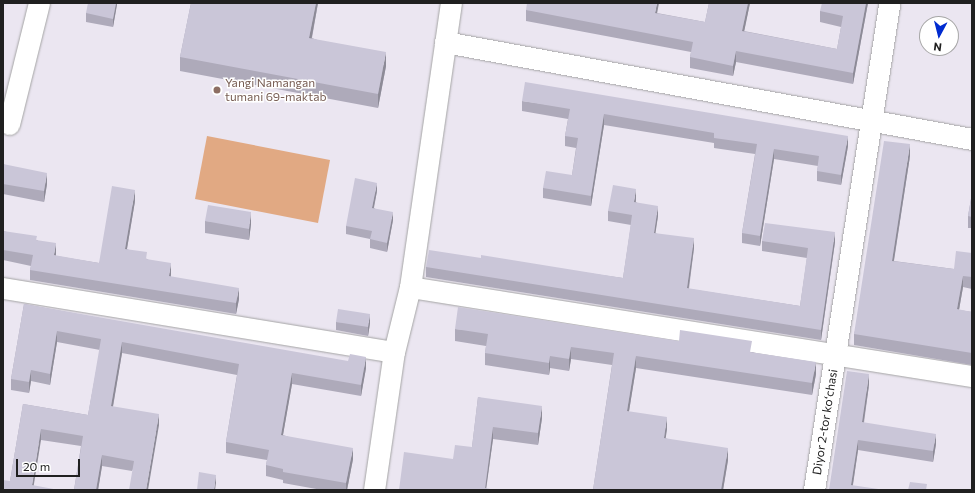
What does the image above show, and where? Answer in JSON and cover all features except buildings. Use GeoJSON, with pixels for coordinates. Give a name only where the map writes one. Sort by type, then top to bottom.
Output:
{"type":"FeatureCollection","features":[{"type":"Feature","properties":{"kind":"street"},"geometry":{"type":"LineString","coordinates":[[9,124],[39,3]]}},
{"type":"Feature","properties":{"kind":"street"},"geometry":{"type":"LineString","coordinates":[[374,490],[394,352],[410,287],[451,3]]}},
{"type":"Feature","properties":{"kind":"street","name":"Diyor 2-tor koʻchasi"},"geometry":{"type":"LineString","coordinates":[[814,490],[889,3]]}},
{"type":"Feature","properties":{"kind":"street"},"geometry":{"type":"LineString","coordinates":[[445,42],[972,139]]}},
{"type":"Feature","properties":{"kind":"street"},"geometry":{"type":"LineString","coordinates":[[410,287],[972,376]]}},
{"type":"Feature","properties":{"kind":"street"},"geometry":{"type":"LineString","coordinates":[[3,288],[394,352]]}},
{"type":"Feature","properties":{"kind":"shaded area"},"geometry":{"type":"Polygon","coordinates":[[[207,136],[330,160],[318,223],[195,199],[207,136]]]}},
{"type":"Feature","properties":{"kind":"place","name":"Yangi Namangan tumani 69-maktab"},"geometry":{"type":"Point","coordinates":[217,90]}}]}
